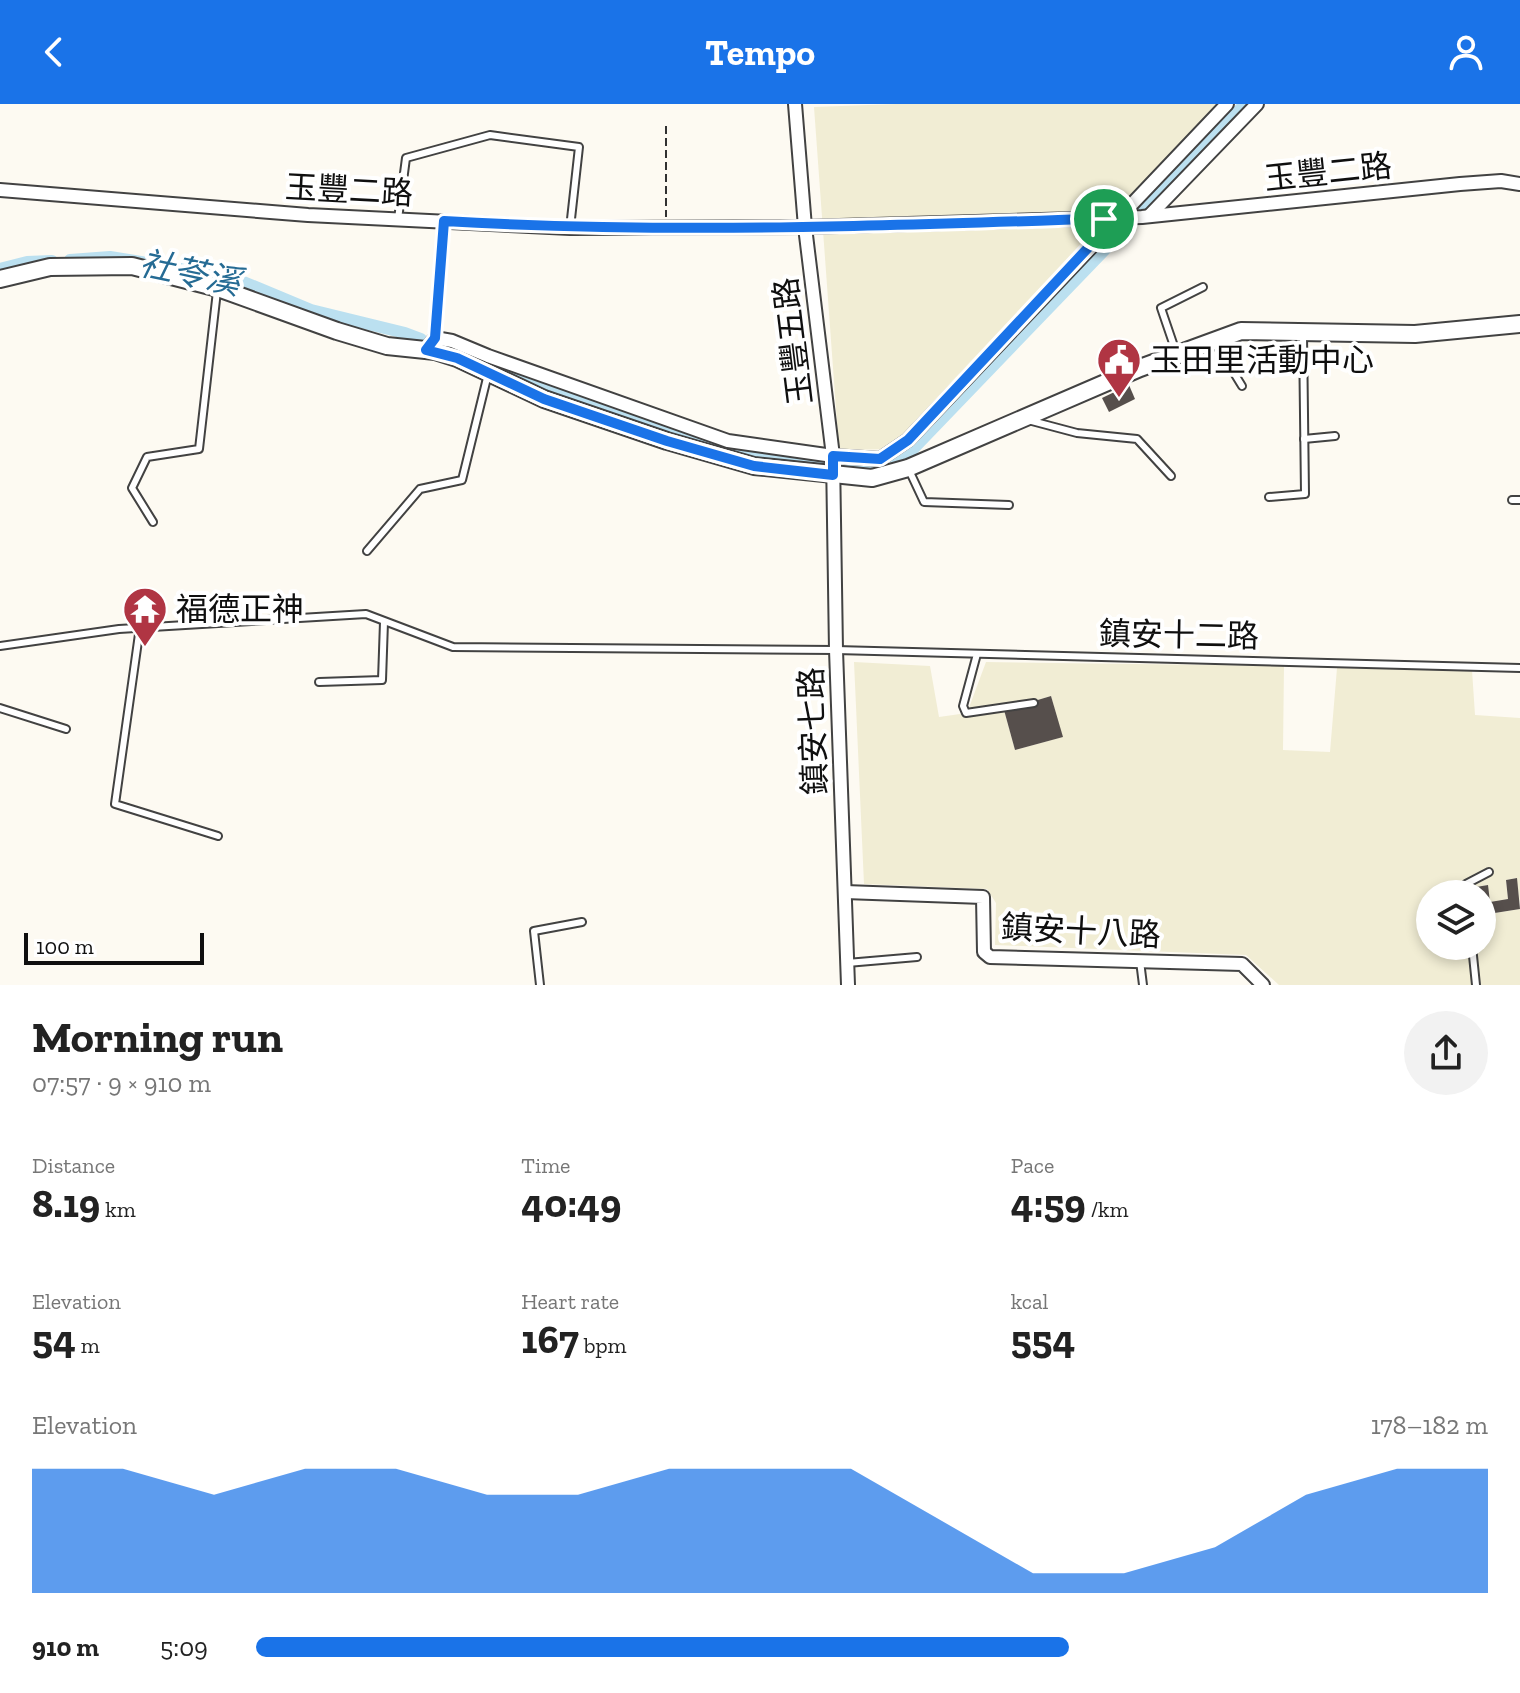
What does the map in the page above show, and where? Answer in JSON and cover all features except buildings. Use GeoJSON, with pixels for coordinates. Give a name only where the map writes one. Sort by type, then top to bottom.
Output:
{"type":"FeatureCollection","features":[{"type":"Feature","properties":{"kind":"street","name":"玉豐五路"},"geometry":{"type":"LineString","coordinates":[[795,104],[805,227],[833,475]]}},
{"type":"Feature","properties":{"kind":"street"},"geometry":{"type":"LineString","coordinates":[[0,279],[50,267],[132,266],[218,288],[387,346],[452,341],[728,441],[833,456],[880,459],[908,440],[1227,104]]}},
{"type":"Feature","properties":{"kind":"street"},"geometry":{"type":"LineString","coordinates":[[1146,217],[1257,104]]}},
{"type":"Feature","properties":{"kind":"street","name":"玉豐二路"},"geometry":{"type":"LineString","coordinates":[[0,190],[397,220],[570,228],[666,228],[1146,217],[1474,183],[1501,181],[1520,184]]}},
{"type":"Feature","properties":{"kind":"street"},"geometry":{"type":"LineString","coordinates":[[430,344],[544,399],[667,441],[754,466],[872,478],[908,468],[1241,331],[1415,334],[1520,324]]}},
{"type":"Feature","properties":{"kind":"street","name":"鎮安七路"},"geometry":{"type":"LineString","coordinates":[[833,475],[848,985]]}},
{"type":"Feature","properties":{"kind":"street","name":"鎮安十八路"},"geometry":{"type":"LineString","coordinates":[[845,892],[983,897],[984,952],[990,957],[1242,964],[1263,985]]}},
{"type":"Feature","properties":{"kind":"lane"},"geometry":{"type":"LineString","coordinates":[[397,220],[406,158],[490,135],[579,147],[570,228]]}},
{"type":"Feature","properties":{"kind":"lane"},"geometry":{"type":"LineString","coordinates":[[430,344],[444,221]]}},
{"type":"Feature","properties":{"kind":"lane"},"geometry":{"type":"LineString","coordinates":[[1177,355],[1161,308],[1203,287]]}},
{"type":"Feature","properties":{"kind":"lane"},"geometry":{"type":"LineString","coordinates":[[153,522],[132,488],[147,457],[199,449],[218,288]]}},
{"type":"Feature","properties":{"kind":"lane"},"geometry":{"type":"LineString","coordinates":[[1269,497],[1305,494],[1303,331]]}},
{"type":"Feature","properties":{"kind":"lane"},"geometry":{"type":"LineString","coordinates":[[1215,341],[1242,386]]}},
{"type":"Feature","properties":{"kind":"lane"},"geometry":{"type":"LineString","coordinates":[[367,551],[420,489],[462,480],[488,374]]}},
{"type":"Feature","properties":{"kind":"lane"},"geometry":{"type":"LineString","coordinates":[[1023,419],[1077,433],[1137,439],[1171,476]]}},
{"type":"Feature","properties":{"kind":"lane"},"geometry":{"type":"LineString","coordinates":[[1304,439],[1335,436]]}},
{"type":"Feature","properties":{"kind":"lane"},"geometry":{"type":"LineString","coordinates":[[908,468],[924,502],[1009,505]]}},
{"type":"Feature","properties":{"kind":"lane","name":"鎮安十二路"},"geometry":{"type":"LineString","coordinates":[[0,646],[140,627],[366,614],[453,647],[836,650],[1520,668]]}},
{"type":"Feature","properties":{"kind":"lane"},"geometry":{"type":"LineString","coordinates":[[319,682],[382,680],[384,622]]}},
{"type":"Feature","properties":{"kind":"lane"},"geometry":{"type":"LineString","coordinates":[[140,627],[115,804],[218,836]]}},
{"type":"Feature","properties":{"kind":"lane"},"geometry":{"type":"LineString","coordinates":[[977,654],[963,706],[966,713],[1034,703]]}},
{"type":"Feature","properties":{"kind":"lane"},"geometry":{"type":"LineString","coordinates":[[0,708],[66,729]]}},
{"type":"Feature","properties":{"kind":"lane"},"geometry":{"type":"LineString","coordinates":[[1474,880],[1489,872]]}},
{"type":"Feature","properties":{"kind":"lane"},"geometry":{"type":"LineString","coordinates":[[540,985],[534,931],[582,922]]}},
{"type":"Feature","properties":{"kind":"lane"},"geometry":{"type":"LineString","coordinates":[[847,963],[917,957]]}},
{"type":"Feature","properties":{"kind":"lane"},"geometry":{"type":"LineString","coordinates":[[1473,960],[1476,985]]}},
{"type":"Feature","properties":{"kind":"lane"},"geometry":{"type":"LineString","coordinates":[[1140,961],[1143,985]]}},
{"type":"Feature","properties":{"kind":"path"},"geometry":{"type":"LineString","coordinates":[[666,126],[666,228]]}},
{"type":"Feature","properties":{"kind":"shaded area"},"geometry":{"type":"Polygon","coordinates":[[[896,104],[1225,104],[894,449],[839,450],[814,107],[896,104]]]}},
{"type":"Feature","properties":{"kind":"shaded area"},"geometry":{"type":"Polygon","coordinates":[[[854,662],[930,666],[939,717],[967,713],[986,662],[1284,666],[1283,750],[1330,752],[1337,668],[1472,670],[1475,715],[1520,718],[1520,903],[1516,878],[1506,880],[1508,899],[1496,901],[1496,880],[1416,880],[1416,960],[1496,960],[1496,913],[1520,909],[1520,985],[1279,985],[1246,955],[995,945],[996,903],[987,889],[864,884],[854,662]],[[1051,696],[1004,710],[1015,750],[1062,737],[1051,696]]]}},
{"type":"Feature","properties":{"kind":"waterway","name":"社苓溪"},"geometry":{"type":"LineString","coordinates":[[843,465],[879,464],[912,450],[1245,104]]}},
{"type":"Feature","properties":{"kind":"waterway","name":"社苓溪"},"geometry":{"type":"LineString","coordinates":[[70,260],[110,257],[229,276],[311,310],[421,339]]}},
{"type":"Feature","properties":{"kind":"waterway","name":"社苓溪"},"geometry":{"type":"LineString","coordinates":[[0,269],[27,262],[52,261]]}},
{"type":"Feature","properties":{"kind":"waterway","name":"社苓溪"},"geometry":{"type":"LineString","coordinates":[[514,377],[750,455],[823,463]]}},
{"type":"Feature","properties":{"kind":"place","name":"玉田里活動中心"},"geometry":{"type":"Point","coordinates":[1119,399]}},
{"type":"Feature","properties":{"kind":"place","name":"福德正神"},"geometry":{"type":"Point","coordinates":[145,648]}},
{"type":"Feature","properties":{"kind":"route"},"geometry":{"type":"LineString","coordinates":[[1116,218],[908,440],[880,459],[833,456],[833,475],[754,466],[667,441],[544,399],[457,358],[426,350],[435,338],[444,221],[570,228],[805,227],[1104,219],[1116,218]]}}]}
